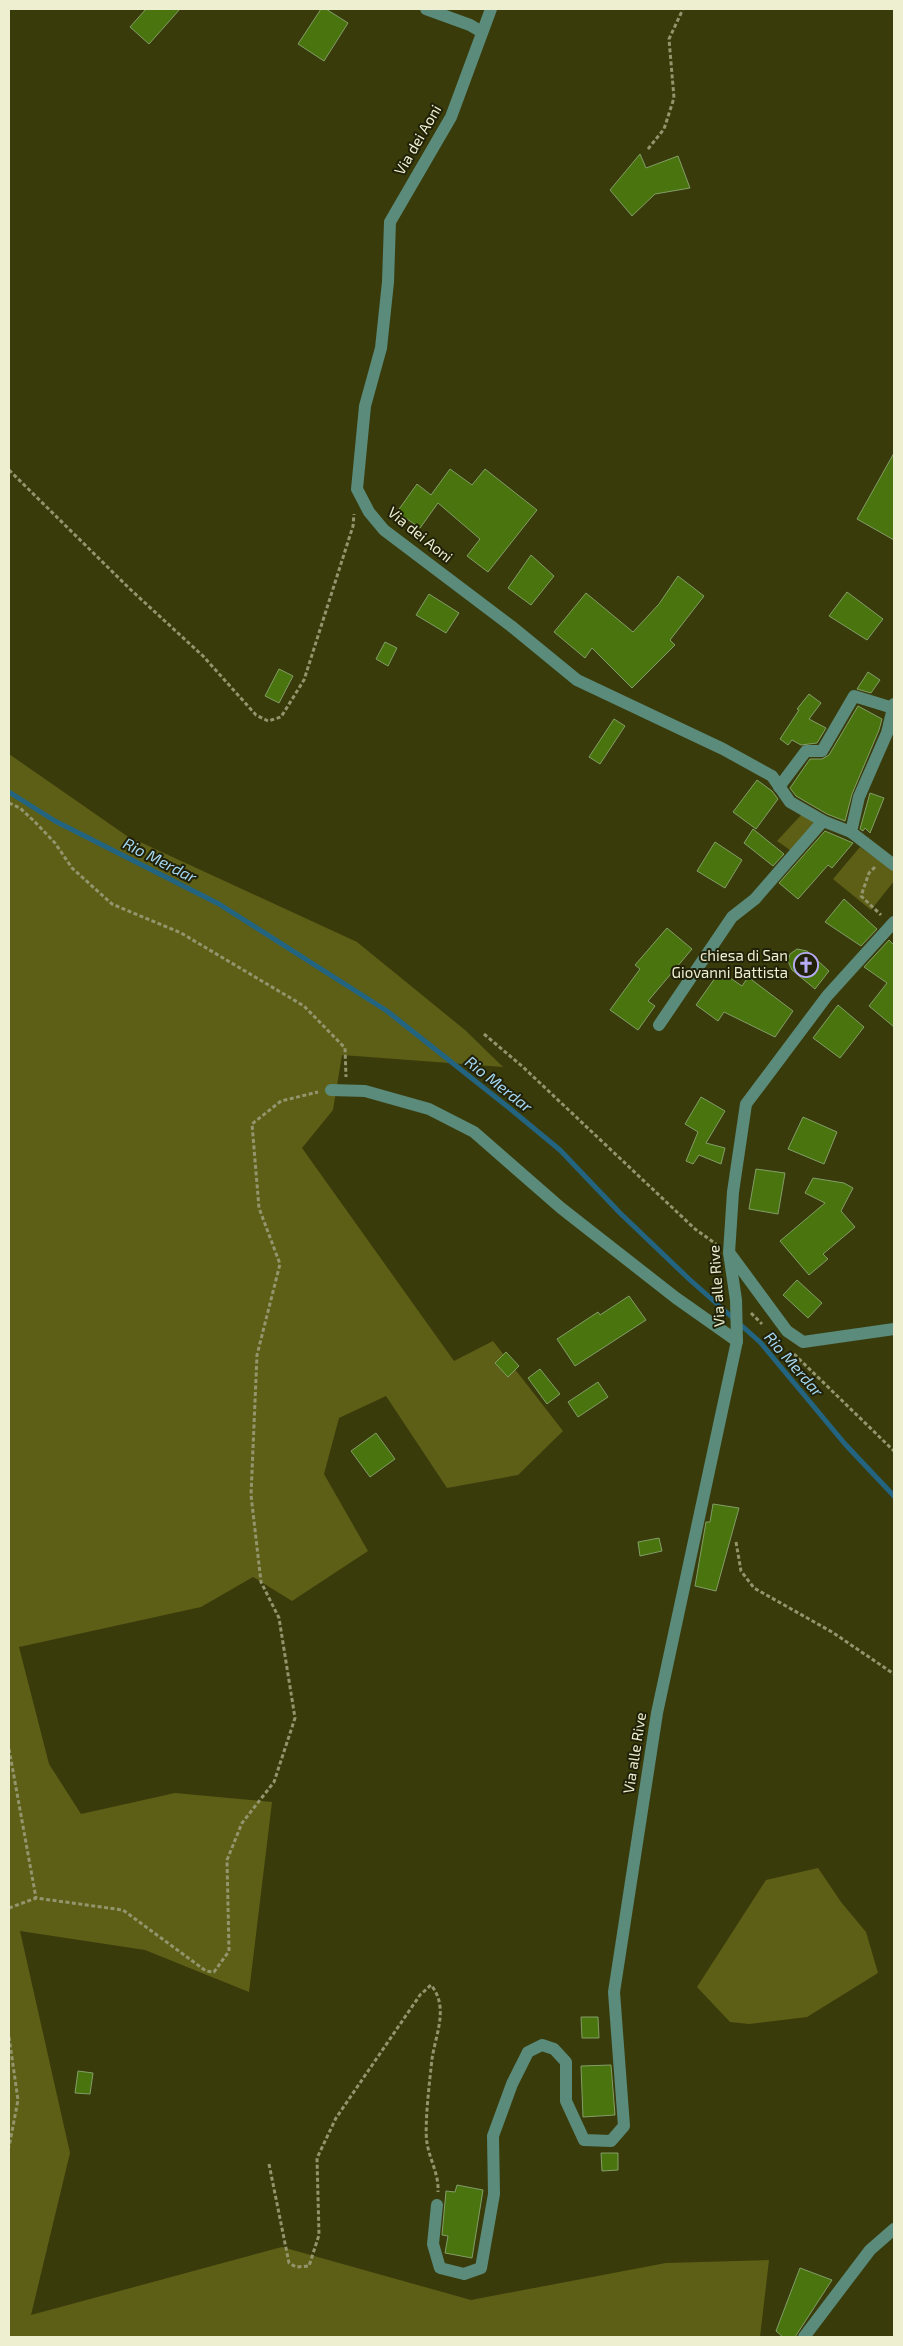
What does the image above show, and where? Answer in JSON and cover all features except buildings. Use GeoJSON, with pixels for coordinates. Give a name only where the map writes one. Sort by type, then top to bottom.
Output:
{"type":"FeatureCollection","features":[{"type":"Feature","properties":{"kind":"street"},"geometry":{"type":"LineString","coordinates":[[426,9],[470,25],[482,32]]}},
{"type":"Feature","properties":{"kind":"street","name":"Via dei Aoni"},"geometry":{"type":"LineString","coordinates":[[491,9],[451,117],[390,222],[388,282],[381,348],[365,406],[357,489],[369,512],[384,530],[512,626],[577,680],[723,749],[772,776],[790,802],[823,821],[851,832],[889,861]]}},
{"type":"Feature","properties":{"kind":"street"},"geometry":{"type":"LineString","coordinates":[[779,787],[806,750],[822,751],[854,696],[894,706],[887,733],[858,797],[851,832]]}},
{"type":"Feature","properties":{"kind":"street"},"geometry":{"type":"LineString","coordinates":[[659,1025],[732,917],[755,899],[823,821]]}},
{"type":"Feature","properties":{"kind":"street","name":"Via alle Rive"},"geometry":{"type":"LineString","coordinates":[[437,2205],[433,2244],[440,2268],[464,2274],[481,2268],[494,2194],[493,2136],[512,2084],[528,2052],[542,2045],[554,2049],[566,2062],[566,2101],[584,2140],[611,2141],[624,2126],[614,1992],[657,1713],[737,1341],[736,1304],[729,1253],[733,1192],[746,1104],[827,996],[894,922]]}},
{"type":"Feature","properties":{"kind":"street"},"geometry":{"type":"LineString","coordinates":[[331,1090],[365,1091],[430,1109],[474,1132],[561,1208],[676,1298],[737,1341]]}},
{"type":"Feature","properties":{"kind":"street"},"geometry":{"type":"LineString","coordinates":[[729,1253],[787,1331],[803,1342],[894,1329]]}},
{"type":"Feature","properties":{"kind":"street"},"geometry":{"type":"LineString","coordinates":[[804,2337],[870,2250],[894,2229]]}},
{"type":"Feature","properties":{"kind":"path"},"geometry":{"type":"LineString","coordinates":[[648,149],[664,129],[674,98],[670,40],[683,9]]}},
{"type":"Feature","properties":{"kind":"path"},"geometry":{"type":"LineString","coordinates":[[9,470],[131,590],[202,656],[256,715],[268,721],[280,717],[304,680],[353,526],[357,489]]}},
{"type":"Feature","properties":{"kind":"path"},"geometry":{"type":"LineString","coordinates":[[9,803],[20,808],[55,844],[72,868],[112,904],[181,933],[304,1006],[345,1048],[346,1090]]}},
{"type":"Feature","properties":{"kind":"path"},"geometry":{"type":"LineString","coordinates":[[873,908],[861,896],[869,873],[889,861]]}},
{"type":"Feature","properties":{"kind":"path"},"geometry":{"type":"LineString","coordinates":[[484,1034],[523,1067],[695,1229],[729,1253]]}},
{"type":"Feature","properties":{"kind":"path"},"geometry":{"type":"LineString","coordinates":[[9,1908],[36,1898],[123,1910],[206,1971],[214,1972],[229,1951],[227,1860],[242,1823],[274,1782],[295,1718],[278,1618],[261,1582],[251,1495],[257,1355],[280,1264],[258,1208],[252,1124],[281,1101],[331,1090]]}},
{"type":"Feature","properties":{"kind":"path"},"geometry":{"type":"LineString","coordinates":[[736,1304],[768,1330]]}},
{"type":"Feature","properties":{"kind":"path"},"geometry":{"type":"LineString","coordinates":[[787,1348],[894,1452]]}},
{"type":"Feature","properties":{"kind":"path"},"geometry":{"type":"LineString","coordinates":[[736,1542],[741,1571],[754,1588],[832,1632],[894,1674]]}},
{"type":"Feature","properties":{"kind":"path"},"geometry":{"type":"LineString","coordinates":[[9,1749],[36,1898]]}},
{"type":"Feature","properties":{"kind":"path"},"geometry":{"type":"LineString","coordinates":[[269,2164],[289,2263],[296,2267],[308,2266],[320,2235],[317,2158],[336,2118],[420,1995],[431,1985],[439,1995],[440,2020],[432,2058],[427,2142],[439,2180],[437,2205]]}},
{"type":"Feature","properties":{"kind":"path"},"geometry":{"type":"LineString","coordinates":[[9,2037],[18,2100],[9,2147]]}},
{"type":"Feature","properties":{"kind":"shaded area"},"geometry":{"type":"Polygon","coordinates":[[[9,754],[127,836],[357,942],[465,1030],[503,1067],[342,1055],[333,1110],[302,1148],[454,1361],[493,1341],[563,1431],[518,1475],[447,1488],[386,1396],[339,1418],[324,1474],[368,1551],[292,1601],[253,1577],[201,1607],[19,1647],[49,1764],[81,1814],[175,1793],[272,1802],[249,1992],[145,1950],[20,1931],[70,2153],[31,2315],[282,2247],[471,2300],[666,2263],[769,2260],[760,2337],[9,2337],[9,754]]]}},
{"type":"Feature","properties":{"kind":"shaded area"},"geometry":{"type":"Polygon","coordinates":[[[802,814],[818,825],[793,852],[777,841],[802,814]]]}},
{"type":"Feature","properties":{"kind":"shaded area"},"geometry":{"type":"Polygon","coordinates":[[[860,847],[894,871],[894,881],[871,910],[833,879],[860,847]]]}},
{"type":"Feature","properties":{"kind":"shaded area"},"geometry":{"type":"Polygon","coordinates":[[[818,1868],[841,1902],[866,1932],[878,1973],[807,2017],[749,2024],[730,2022],[697,1987],[766,1880],[818,1868]]]}},
{"type":"Feature","properties":{"kind":"waterway","name":"Rio Merdar"},"geometry":{"type":"LineString","coordinates":[[9,792],[55,821],[219,904],[387,1011],[508,1107],[560,1150],[620,1213],[689,1279],[760,1342],[845,1444],[894,1496]]}},
{"type":"Feature","properties":{"kind":"place","name":"chiesa di San Giovanni Battista"},"geometry":{"type":"Point","coordinates":[806,965]}}]}
